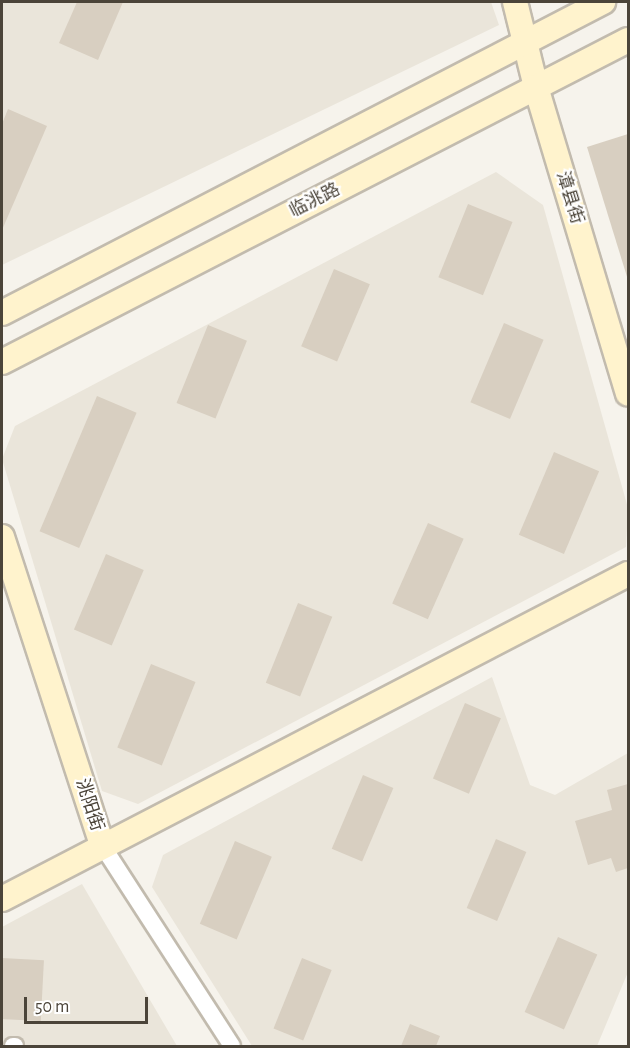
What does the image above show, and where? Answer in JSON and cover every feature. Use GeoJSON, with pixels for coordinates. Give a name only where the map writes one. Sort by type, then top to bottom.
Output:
{"type":"FeatureCollection","features":[{"type":"Feature","properties":{"kind":"street","name":"漳县街"},"geometry":{"type":"LineString","coordinates":[[515,2],[527,40],[536,87],[628,394]]}},
{"type":"Feature","properties":{"kind":"street"},"geometry":{"type":"LineString","coordinates":[[2,313],[603,2]]}},
{"type":"Feature","properties":{"kind":"street","name":"临洮路"},"geometry":{"type":"LineString","coordinates":[[2,362],[628,40]]}},
{"type":"Feature","properties":{"kind":"street","name":"洮阳街"},"geometry":{"type":"LineString","coordinates":[[2,537],[102,845],[232,1047]]}},
{"type":"Feature","properties":{"kind":"street"},"geometry":{"type":"LineString","coordinates":[[2,899],[102,845],[628,574]]}},
{"type":"Feature","properties":{"kind":"shaded area"},"geometry":{"type":"Polygon","coordinates":[[[2,2],[491,2],[499,25],[2,265],[2,2]]]}},
{"type":"Feature","properties":{"kind":"shaded area"},"geometry":{"type":"Polygon","coordinates":[[[496,172],[543,205],[628,508],[626,547],[138,804],[102,791],[2,459],[15,426],[496,172]]]}},
{"type":"Feature","properties":{"kind":"shaded area"},"geometry":{"type":"Polygon","coordinates":[[[492,677],[530,785],[555,795],[628,753],[628,972],[597,1046],[252,1046],[152,887],[163,855],[492,677]]]}},
{"type":"Feature","properties":{"kind":"shaded area"},"geometry":{"type":"Polygon","coordinates":[[[82,884],[177,1046],[2,1046],[2,927],[82,884]]]}},
{"type":"Feature","properties":{"kind":"building"},"geometry":{"type":"Polygon","coordinates":[[[77,2],[123,2],[98,60],[59,43],[77,2]]]}},
{"type":"Feature","properties":{"kind":"building"},"geometry":{"type":"Polygon","coordinates":[[[8,109],[47,126],[2,230],[2,124],[8,109]]]}},
{"type":"Feature","properties":{"kind":"building"},"geometry":{"type":"Polygon","coordinates":[[[628,134],[628,280],[587,147],[628,134]]]}},
{"type":"Feature","properties":{"kind":"building"},"geometry":{"type":"Polygon","coordinates":[[[468,204],[513,222],[483,295],[438,277],[468,204]]]}},
{"type":"Feature","properties":{"kind":"building"},"geometry":{"type":"Polygon","coordinates":[[[334,269],[370,284],[337,362],[301,346],[334,269]]]}},
{"type":"Feature","properties":{"kind":"building"},"geometry":{"type":"Polygon","coordinates":[[[504,323],[544,340],[510,419],[470,402],[504,323]]]}},
{"type":"Feature","properties":{"kind":"building"},"geometry":{"type":"Polygon","coordinates":[[[208,325],[247,341],[215,419],[177,403],[208,325]]]}},
{"type":"Feature","properties":{"kind":"building"},"geometry":{"type":"Polygon","coordinates":[[[97,396],[137,413],[79,548],[40,531],[97,396]]]}},
{"type":"Feature","properties":{"kind":"building"},"geometry":{"type":"Polygon","coordinates":[[[554,452],[599,471],[564,554],[519,535],[554,452]]]}},
{"type":"Feature","properties":{"kind":"building"},"geometry":{"type":"Polygon","coordinates":[[[428,523],[464,539],[428,619],[392,603],[428,523]]]}},
{"type":"Feature","properties":{"kind":"building"},"geometry":{"type":"Polygon","coordinates":[[[106,554],[144,570],[112,646],[74,629],[106,554]]]}},
{"type":"Feature","properties":{"kind":"building"},"geometry":{"type":"Polygon","coordinates":[[[298,603],[332,617],[300,697],[266,683],[298,603]]]}},
{"type":"Feature","properties":{"kind":"building"},"geometry":{"type":"Polygon","coordinates":[[[151,664],[196,682],[162,765],[117,747],[151,664]]]}},
{"type":"Feature","properties":{"kind":"building"},"geometry":{"type":"Polygon","coordinates":[[[465,703],[501,718],[469,794],[433,778],[465,703]]]}},
{"type":"Feature","properties":{"kind":"building"},"geometry":{"type":"Polygon","coordinates":[[[363,775],[393,788],[362,862],[332,849],[363,775]]]}},
{"type":"Feature","properties":{"kind":"building"},"geometry":{"type":"Polygon","coordinates":[[[628,784],[628,868],[616,872],[611,858],[588,865],[575,821],[612,810],[607,790],[628,784]]]}},
{"type":"Feature","properties":{"kind":"building"},"geometry":{"type":"Polygon","coordinates":[[[496,839],[526,852],[497,921],[467,908],[496,839]]]}},
{"type":"Feature","properties":{"kind":"building"},"geometry":{"type":"Polygon","coordinates":[[[235,841],[272,857],[237,939],[200,924],[235,841]]]}},
{"type":"Feature","properties":{"kind":"building"},"geometry":{"type":"Polygon","coordinates":[[[558,937],[597,954],[564,1029],[525,1012],[558,937]]]}},
{"type":"Feature","properties":{"kind":"building"},"geometry":{"type":"Polygon","coordinates":[[[2,958],[44,960],[41,1021],[2,1019],[2,958]]]}},
{"type":"Feature","properties":{"kind":"building"},"geometry":{"type":"Polygon","coordinates":[[[302,958],[332,970],[303,1040],[274,1028],[302,958]]]}},
{"type":"Feature","properties":{"kind":"building"},"geometry":{"type":"Polygon","coordinates":[[[410,1024],[440,1036],[436,1046],[401,1046],[410,1024]]]}}]}
